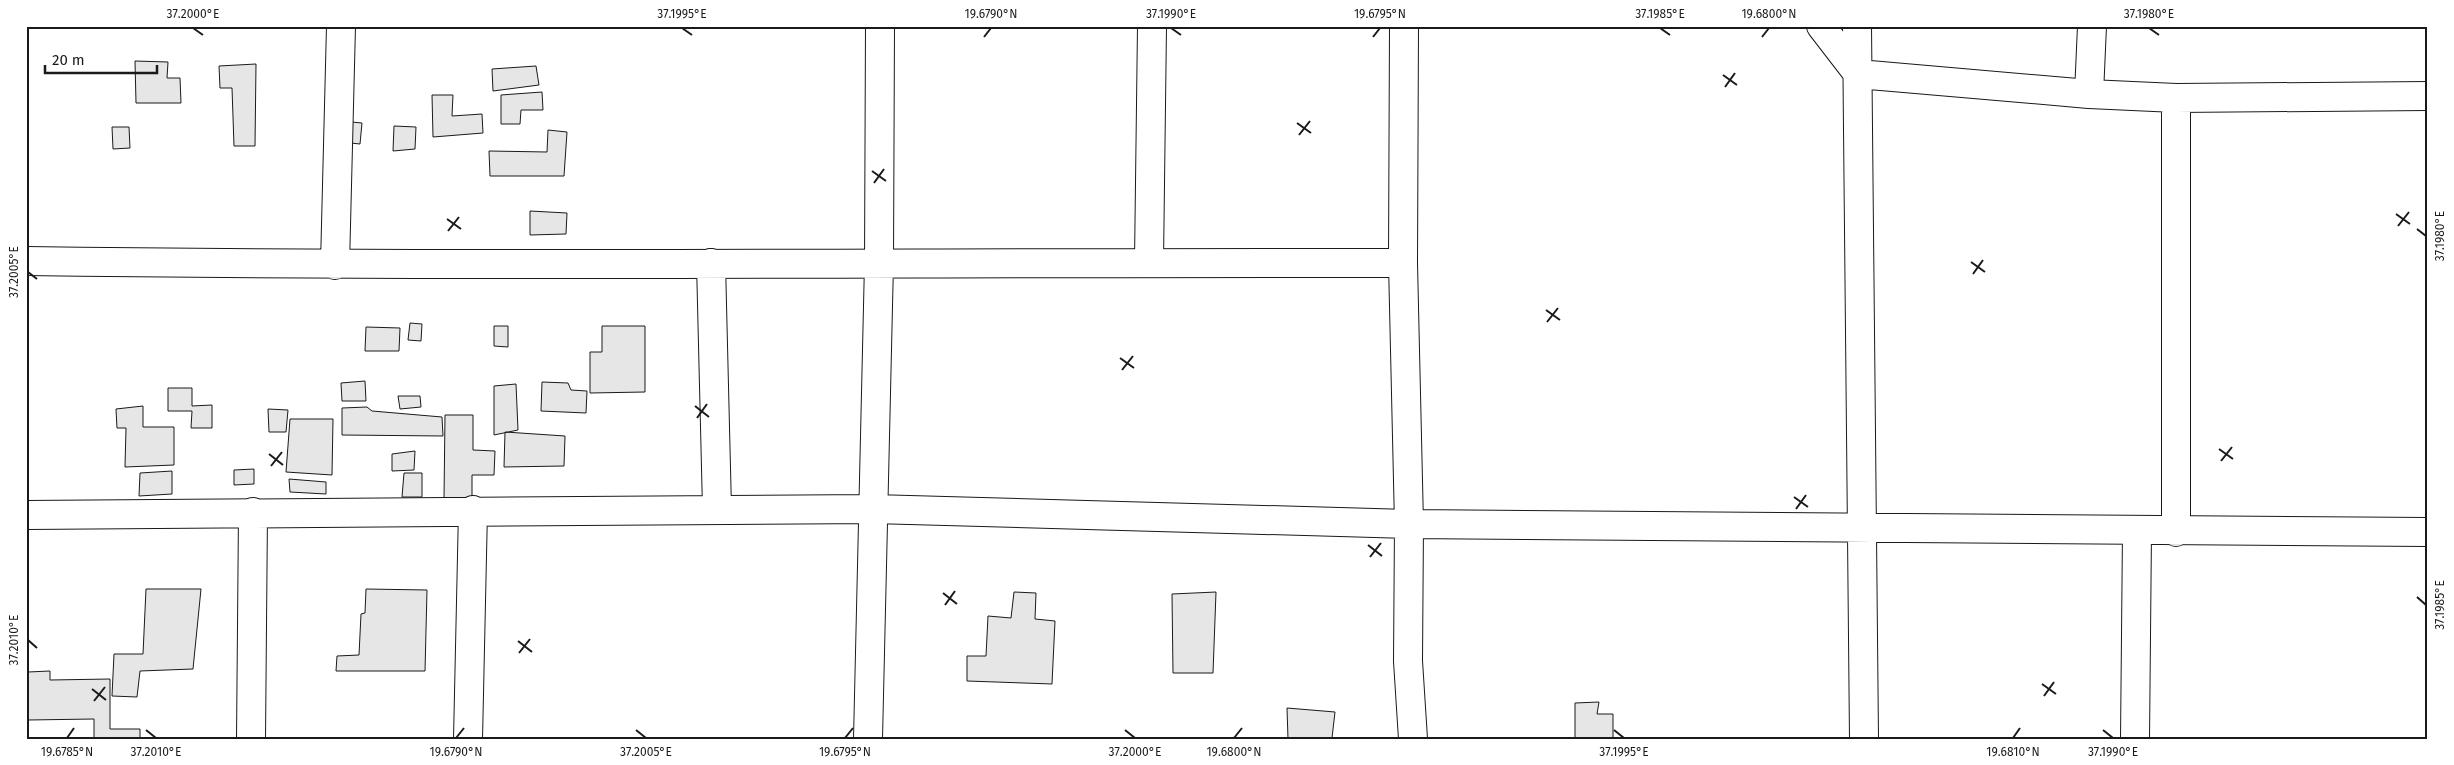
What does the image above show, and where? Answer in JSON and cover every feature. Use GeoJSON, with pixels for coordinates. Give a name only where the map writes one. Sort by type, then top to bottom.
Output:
{"type":"FeatureCollection","features":[{"type":"Feature","properties":{"kind":"street"},"geometry":{"type":"LineString","coordinates":[[335,265],[341,26]]}},
{"type":"Feature","properties":{"kind":"street"},"geometry":{"type":"LineString","coordinates":[[868,739],[879,264],[880,26]]}},
{"type":"Feature","properties":{"kind":"street"},"geometry":{"type":"LineString","coordinates":[[1149,262],[1152,26]]}},
{"type":"Feature","properties":{"kind":"street"},"geometry":{"type":"LineString","coordinates":[[1404,26],[1404,263],[1409,524],[1408,660],[1413,739]]}},
{"type":"Feature","properties":{"kind":"street"},"geometry":{"type":"LineString","coordinates":[[1821,26],[1858,74],[2089,94],[2176,98],[2428,96]]}},
{"type":"Feature","properties":{"kind":"street"},"geometry":{"type":"LineString","coordinates":[[1857,26],[1864,739]]}},
{"type":"Feature","properties":{"kind":"street"},"geometry":{"type":"LineString","coordinates":[[2089,94],[2092,26]]}},
{"type":"Feature","properties":{"kind":"street"},"geometry":{"type":"LineString","coordinates":[[2176,98],[2176,532]]}},
{"type":"Feature","properties":{"kind":"street"},"geometry":{"type":"LineString","coordinates":[[26,261],[335,265],[1404,263]]}},
{"type":"Feature","properties":{"kind":"street"},"geometry":{"type":"LineString","coordinates":[[711,263],[718,509]]}},
{"type":"Feature","properties":{"kind":"street"},"geometry":{"type":"LineString","coordinates":[[26,515],[473,510],[873,509],[1409,524],[2176,532],[2428,532]]}},
{"type":"Feature","properties":{"kind":"street"},"geometry":{"type":"LineString","coordinates":[[468,739],[473,510]]}},
{"type":"Feature","properties":{"kind":"street"},"geometry":{"type":"LineString","coordinates":[[251,739],[253,512]]}},
{"type":"Feature","properties":{"kind":"street"},"geometry":{"type":"LineString","coordinates":[[2135,739],[2137,531]]}},
{"type":"Feature","properties":{"kind":"building"},"geometry":{"type":"Polygon","coordinates":[[[135,61],[168,62],[167,78],[180,78],[181,103],[136,103],[135,61]]]}},
{"type":"Feature","properties":{"kind":"building"},"geometry":{"type":"Polygon","coordinates":[[[256,64],[255,146],[234,146],[232,88],[220,88],[219,66],[256,64]]]}},
{"type":"Feature","properties":{"kind":"building"},"geometry":{"type":"Polygon","coordinates":[[[536,66],[539,85],[493,91],[492,69],[536,66]]]}},
{"type":"Feature","properties":{"kind":"building"},"geometry":{"type":"Polygon","coordinates":[[[542,92],[543,110],[521,110],[520,124],[501,124],[501,95],[542,92]]]}},
{"type":"Feature","properties":{"kind":"building"},"geometry":{"type":"Polygon","coordinates":[[[432,95],[453,95],[452,116],[482,114],[483,133],[433,137],[432,95]]]}},
{"type":"Feature","properties":{"kind":"building"},"geometry":{"type":"Polygon","coordinates":[[[341,121],[362,123],[360,144],[341,142],[341,121]]]}},
{"type":"Feature","properties":{"kind":"building"},"geometry":{"type":"Polygon","coordinates":[[[394,126],[416,127],[415,149],[393,151],[394,126]]]}},
{"type":"Feature","properties":{"kind":"building"},"geometry":{"type":"Polygon","coordinates":[[[112,127],[129,127],[130,148],[113,149],[112,127]]]}},
{"type":"Feature","properties":{"kind":"building"},"geometry":{"type":"Polygon","coordinates":[[[548,130],[567,132],[564,176],[490,176],[489,151],[547,152],[548,130]]]}},
{"type":"Feature","properties":{"kind":"building"},"geometry":{"type":"Polygon","coordinates":[[[530,211],[567,213],[566,234],[530,235],[530,211]]]}},
{"type":"Feature","properties":{"kind":"building"},"geometry":{"type":"Polygon","coordinates":[[[410,323],[422,324],[421,341],[408,340],[410,323]]]}},
{"type":"Feature","properties":{"kind":"building"},"geometry":{"type":"Polygon","coordinates":[[[494,326],[508,326],[508,347],[494,346],[494,326]]]}},
{"type":"Feature","properties":{"kind":"building"},"geometry":{"type":"Polygon","coordinates":[[[602,326],[645,326],[645,392],[590,393],[590,352],[602,352],[602,326]]]}},
{"type":"Feature","properties":{"kind":"building"},"geometry":{"type":"Polygon","coordinates":[[[366,327],[400,328],[399,351],[365,351],[366,327]]]}},
{"type":"Feature","properties":{"kind":"building"},"geometry":{"type":"Polygon","coordinates":[[[365,381],[366,401],[342,401],[341,383],[365,381]]]}},
{"type":"Feature","properties":{"kind":"building"},"geometry":{"type":"Polygon","coordinates":[[[542,382],[568,383],[571,390],[587,391],[586,413],[541,411],[542,382]]]}},
{"type":"Feature","properties":{"kind":"building"},"geometry":{"type":"Polygon","coordinates":[[[516,384],[518,430],[494,435],[494,386],[516,384]]]}},
{"type":"Feature","properties":{"kind":"building"},"geometry":{"type":"Polygon","coordinates":[[[168,388],[192,388],[192,406],[212,405],[212,428],[191,428],[192,411],[168,411],[168,388]]]}},
{"type":"Feature","properties":{"kind":"building"},"geometry":{"type":"Polygon","coordinates":[[[398,396],[420,396],[421,407],[400,409],[398,396]]]}},
{"type":"Feature","properties":{"kind":"building"},"geometry":{"type":"Polygon","coordinates":[[[143,406],[143,427],[174,427],[174,465],[125,467],[126,428],[117,428],[116,409],[143,406]]]}},
{"type":"Feature","properties":{"kind":"building"},"geometry":{"type":"Polygon","coordinates":[[[367,407],[372,411],[442,417],[443,436],[342,435],[342,408],[367,407]]]}},
{"type":"Feature","properties":{"kind":"building"},"geometry":{"type":"Polygon","coordinates":[[[268,409],[288,410],[286,432],[269,432],[268,409]]]}},
{"type":"Feature","properties":{"kind":"building"},"geometry":{"type":"Polygon","coordinates":[[[445,415],[473,415],[473,450],[495,451],[494,475],[472,475],[472,499],[444,499],[445,415]]]}},
{"type":"Feature","properties":{"kind":"building"},"geometry":{"type":"Polygon","coordinates":[[[290,419],[333,419],[332,475],[286,472],[290,419]]]}},
{"type":"Feature","properties":{"kind":"building"},"geometry":{"type":"Polygon","coordinates":[[[505,432],[565,436],[564,466],[504,467],[505,432]]]}},
{"type":"Feature","properties":{"kind":"building"},"geometry":{"type":"Polygon","coordinates":[[[415,451],[414,470],[392,471],[392,454],[415,451]]]}},
{"type":"Feature","properties":{"kind":"building"},"geometry":{"type":"Polygon","coordinates":[[[254,469],[254,484],[234,485],[234,470],[254,469]]]}},
{"type":"Feature","properties":{"kind":"building"},"geometry":{"type":"Polygon","coordinates":[[[172,471],[172,494],[139,496],[140,473],[172,471]]]}},
{"type":"Feature","properties":{"kind":"building"},"geometry":{"type":"Polygon","coordinates":[[[404,473],[422,473],[422,497],[402,497],[404,473]]]}},
{"type":"Feature","properties":{"kind":"building"},"geometry":{"type":"Polygon","coordinates":[[[289,479],[326,482],[326,494],[290,492],[289,479]]]}},
{"type":"Feature","properties":{"kind":"building"},"geometry":{"type":"Polygon","coordinates":[[[146,589],[201,589],[193,669],[140,671],[137,697],[112,696],[114,654],[143,654],[146,589]]]}},
{"type":"Feature","properties":{"kind":"building"},"geometry":{"type":"Polygon","coordinates":[[[366,589],[427,590],[425,671],[336,671],[337,656],[359,655],[361,614],[365,613],[366,589]]]}},
{"type":"Feature","properties":{"kind":"building"},"geometry":{"type":"Polygon","coordinates":[[[1014,592],[1036,593],[1035,619],[1055,621],[1052,684],[967,681],[967,656],[986,656],[988,616],[1011,618],[1014,592]]]}},
{"type":"Feature","properties":{"kind":"building"},"geometry":{"type":"Polygon","coordinates":[[[1216,592],[1213,673],[1173,673],[1172,594],[1216,592]]]}},
{"type":"Feature","properties":{"kind":"building"},"geometry":{"type":"Polygon","coordinates":[[[50,671],[50,680],[110,679],[110,729],[140,729],[140,739],[94,739],[94,719],[28,720],[28,672],[50,671]]]}},
{"type":"Feature","properties":{"kind":"building"},"geometry":{"type":"Polygon","coordinates":[[[1599,702],[1597,714],[1613,714],[1613,739],[1575,739],[1575,703],[1599,702]]]}},
{"type":"Feature","properties":{"kind":"building"},"geometry":{"type":"Polygon","coordinates":[[[1287,708],[1335,712],[1332,738],[1288,739],[1287,708]]]}}]}
